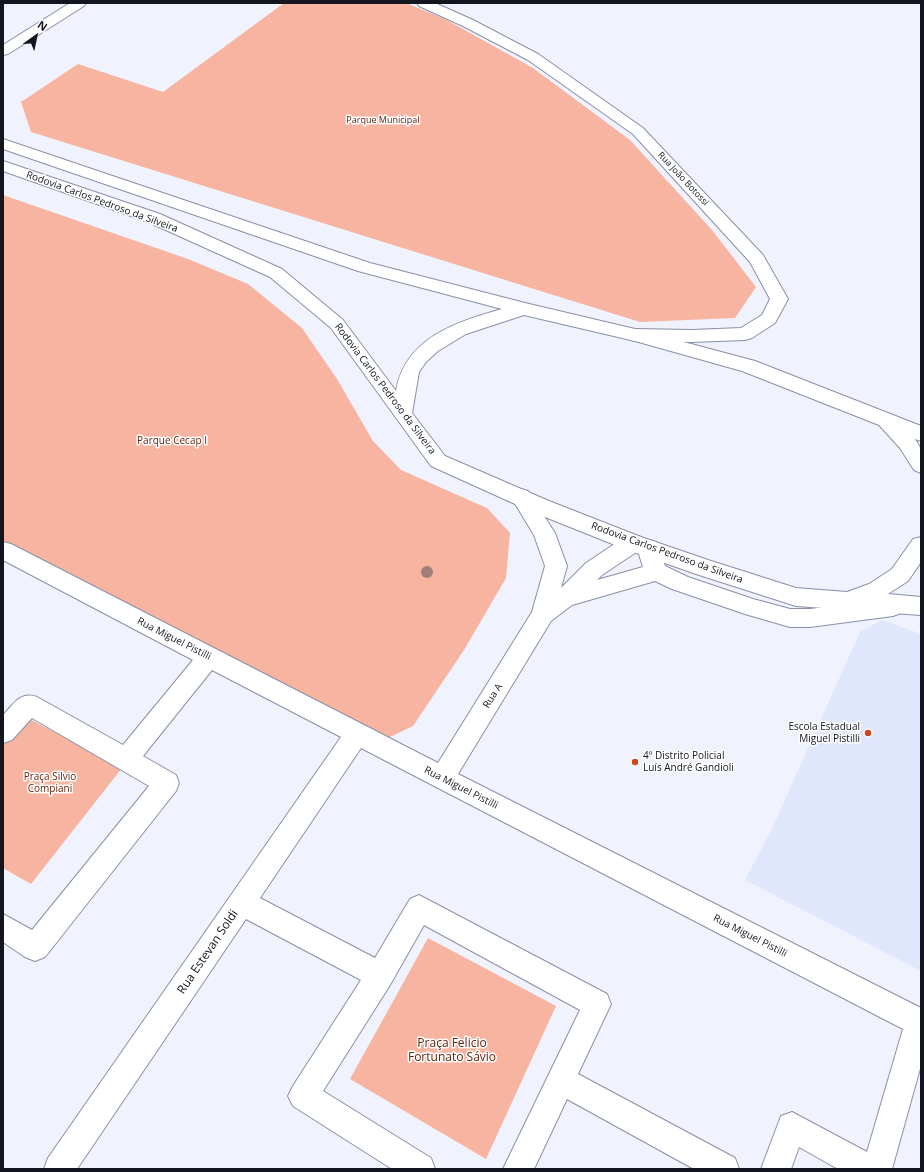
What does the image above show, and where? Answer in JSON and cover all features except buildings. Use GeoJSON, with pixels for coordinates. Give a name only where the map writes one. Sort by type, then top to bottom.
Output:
{"type":"FeatureCollection","features":[{"type":"Feature","properties":{"kind":"street"},"geometry":{"type":"LineString","coordinates":[[3,51],[78,3]]}},
{"type":"Feature","properties":{"kind":"street","name":"Rua João Botossi"},"geometry":{"type":"LineString","coordinates":[[424,3],[468,23],[533,58],[638,131],[757,259],[779,299],[769,319],[745,334],[692,336],[635,335]]}},
{"type":"Feature","properties":{"kind":"street","name":"Rodovia Carlos Pedroso da Silveira"},"geometry":{"type":"LineString","coordinates":[[3,144],[364,267],[525,309],[635,335],[748,366],[921,434]]}},
{"type":"Feature","properties":{"kind":"street","name":"Rodovia Carlos Pedroso da Silveira"},"geometry":{"type":"LineString","coordinates":[[3,166],[154,218],[276,273],[337,324],[438,461],[641,546],[796,597],[915,606]]}},
{"type":"Feature","properties":{"kind":"street"},"geometry":{"type":"LineString","coordinates":[[402,414],[410,372],[430,346],[477,322],[525,309]]}},
{"type":"Feature","properties":{"kind":"street"},"geometry":{"type":"LineString","coordinates":[[884,420],[907,443],[921,465]]}},
{"type":"Feature","properties":{"kind":"street","name":"Rua A"},"geometry":{"type":"LineString","coordinates":[[442,778],[543,614],[556,566],[544,533],[521,497]]}},
{"type":"Feature","properties":{"kind":"street"},"geometry":{"type":"LineString","coordinates":[[845,601],[877,590],[900,575],[921,545]]}},
{"type":"Feature","properties":{"kind":"street"},"geometry":{"type":"LineString","coordinates":[[641,546],[656,572],[680,583],[753,608],[790,618],[810,618],[915,606]]}},
{"type":"Feature","properties":{"kind":"street","name":"Rua A"},"geometry":{"type":"LineString","coordinates":[[543,614],[564,598],[594,569],[641,546]]}},
{"type":"Feature","properties":{"kind":"street","name":"Rua Miguel Pistilli"},"geometry":{"type":"LineString","coordinates":[[3,550],[356,734],[920,1023]]}},
{"type":"Feature","properties":{"kind":"street"},"geometry":{"type":"LineString","coordinates":[[564,598],[656,572]]}},
{"type":"Feature","properties":{"kind":"street"},"geometry":{"type":"LineString","coordinates":[[126,759],[209,657]]}},
{"type":"Feature","properties":{"kind":"street"},"geometry":{"type":"LineString","coordinates":[[3,732],[29,704],[167,783],[35,947],[5,931]]}},
{"type":"Feature","properties":{"kind":"street","name":"Rua Estevan Soldi"},"geometry":{"type":"LineString","coordinates":[[59,1169],[356,734]]}},
{"type":"Feature","properties":{"kind":"street"},"geometry":{"type":"LineString","coordinates":[[242,902],[380,975]]}},
{"type":"Feature","properties":{"kind":"street"},"geometry":{"type":"LineString","coordinates":[[420,1169],[303,1096],[380,975],[419,908],[597,1004],[518,1169]]}},
{"type":"Feature","properties":{"kind":"street"},"geometry":{"type":"LineString","coordinates":[[877,1169],[920,1023]]}},
{"type":"Feature","properties":{"kind":"street"},"geometry":{"type":"LineString","coordinates":[[560,1080],[724,1169]]}},
{"type":"Feature","properties":{"kind":"street"},"geometry":{"type":"LineString","coordinates":[[776,1169],[792,1127],[868,1169]]}},
{"type":"Feature","properties":{"kind":"shaded area","name":"Escola Estadual Miguel Pistilli"},"geometry":{"type":"Polygon","coordinates":[[[882,620],[921,634],[921,971],[745,880],[771,831],[860,632],[882,620]]]}},
{"type":"Feature","properties":{"kind":"green space","name":"Parque Municipal"},"geometry":{"type":"Polygon","coordinates":[[[284,3],[406,3],[445,19],[533,68],[630,140],[712,230],[756,287],[735,318],[640,322],[31,132],[21,102],[78,64],[163,92],[284,3]]]}},
{"type":"Feature","properties":{"kind":"green space","name":"Parque Cecap I"},"geometry":{"type":"Polygon","coordinates":[[[3,195],[188,259],[248,284],[302,328],[337,379],[373,441],[401,470],[487,508],[510,533],[506,578],[464,650],[413,726],[386,739],[3,544],[3,195]]]}},
{"type":"Feature","properties":{"kind":"green space","name":"Praça Silvio Compiani"},"geometry":{"type":"Polygon","coordinates":[[[22,715],[122,768],[31,884],[3,868],[3,737],[22,715]]]}},
{"type":"Feature","properties":{"kind":"green space","name":"Praça Felicio Fortunato Sávio"},"geometry":{"type":"Polygon","coordinates":[[[428,938],[556,1006],[486,1159],[350,1079],[428,938]]]}},
{"type":"Feature","properties":{"kind":"place","name":"Escola Estadual Miguel Pistilli"},"geometry":{"type":"Point","coordinates":[868,733]}},
{"type":"Feature","properties":{"kind":"place","name":"4º Distrito Policial Luís André Gandioli"},"geometry":{"type":"Point","coordinates":[635,762]}}]}
